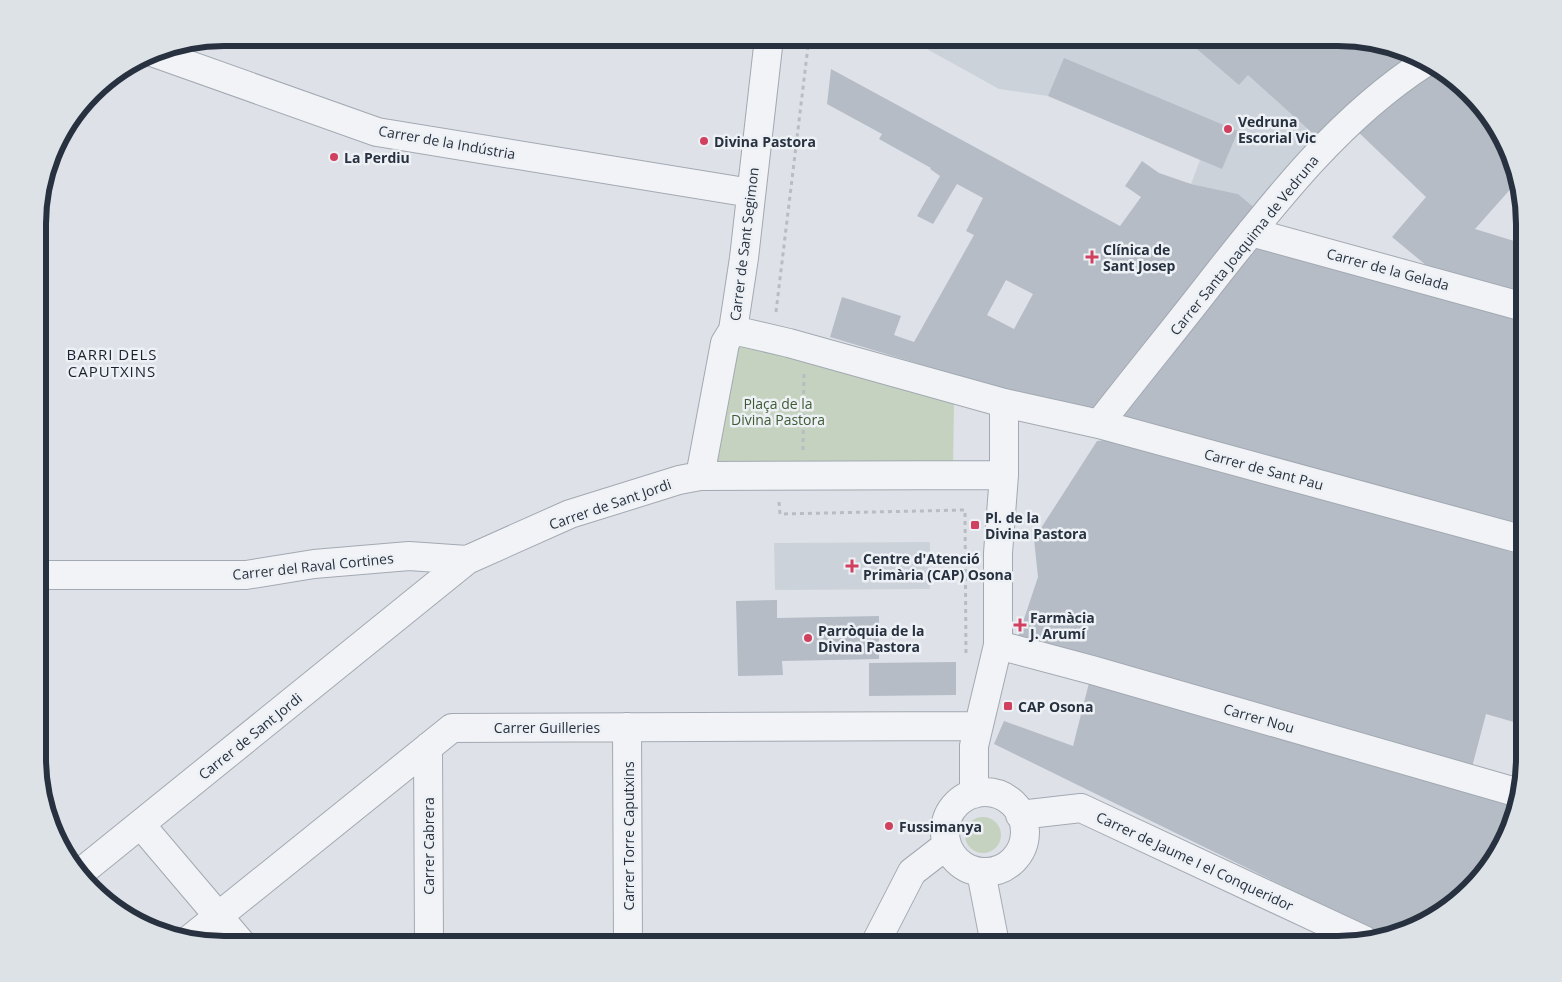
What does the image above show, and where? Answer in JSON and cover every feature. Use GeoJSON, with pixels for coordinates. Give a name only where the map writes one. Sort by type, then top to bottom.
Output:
{"type":"FeatureCollection","features":[{"type":"Feature","properties":{"kind":"street","name":"Carrer de Sant Segimon"},"geometry":{"type":"LineString","coordinates":[[733,330],[744,258],[767,46]]}},
{"type":"Feature","properties":{"kind":"street","name":"Carrer de la Indústria"},"geometry":{"type":"LineString","coordinates":[[165,57],[377,132],[751,193]]}},
{"type":"Feature","properties":{"kind":"street","name":"Carrer Santa Joaquima de Vedruna"},"geometry":{"type":"LineString","coordinates":[[1099,424],[1251,232],[1348,122],[1419,66]]}},
{"type":"Feature","properties":{"kind":"street","name":"Carrer de la Gelada"},"geometry":{"type":"LineString","coordinates":[[1251,232],[1515,306]]}},
{"type":"Feature","properties":{"kind":"street"},"geometry":{"type":"LineString","coordinates":[[974,794],[974,746],[998,645],[998,553],[1004,476],[1004,403],[789,343],[733,330],[725,343],[700,476],[1004,476]]}},
{"type":"Feature","properties":{"kind":"street","name":"Carrer de Sant Pau"},"geometry":{"type":"LineString","coordinates":[[1004,403],[1099,424],[1516,538]]}},
{"type":"Feature","properties":{"kind":"street","name":"Carrer de Sant Jordi"},"geometry":{"type":"LineString","coordinates":[[85,869],[467,560],[570,514],[679,480],[700,476]]}},
{"type":"Feature","properties":{"kind":"street"},"geometry":{"type":"LineString","coordinates":[[410,556],[419,570],[420,599]]}},
{"type":"Feature","properties":{"kind":"street","name":"Carrer del Raval Cortines"},"geometry":{"type":"LineString","coordinates":[[46,575],[246,575],[314,564],[410,556],[467,560]]}},
{"type":"Feature","properties":{"kind":"street","name":"Carrer Nou"},"geometry":{"type":"LineString","coordinates":[[998,645],[1092,670],[1512,792]]}},
{"type":"Feature","properties":{"kind":"street","name":"Carrer Guilleries"},"geometry":{"type":"LineString","coordinates":[[197,933],[452,728],[978,726]]}},
{"type":"Feature","properties":{"kind":"street","name":"Carrer Torre Caputxins"},"geometry":{"type":"LineString","coordinates":[[627,727],[628,936]]}},
{"type":"Feature","properties":{"kind":"street","name":"Carrer Cabrera"},"geometry":{"type":"LineString","coordinates":[[428,747],[429,936]]}},
{"type":"Feature","properties":{"kind":"street"},"geometry":{"type":"LineString","coordinates":[[985,793],[1001,797],[1014,806],[1020,815],[1024,829],[1021,849],[1002,868],[995,871],[975,871],[963,866],[953,857],[947,845],[945,826],[957,804],[974,794],[985,793]]}},
{"type":"Feature","properties":{"kind":"street","name":"Carrer de Jaume I el Conqueridor"},"geometry":{"type":"LineString","coordinates":[[1020,815],[1081,808],[1353,935]]}},
{"type":"Feature","properties":{"kind":"street"},"geometry":{"type":"LineString","coordinates":[[141,825],[235,936]]}},
{"type":"Feature","properties":{"kind":"street"},"geometry":{"type":"LineString","coordinates":[[879,936],[912,872],[947,845]]}},
{"type":"Feature","properties":{"kind":"street"},"geometry":{"type":"LineString","coordinates":[[981,872],[993,936]]}},
{"type":"Feature","properties":{"kind":"path"},"geometry":{"type":"LineString","coordinates":[[776,313],[808,46]]}},
{"type":"Feature","properties":{"kind":"path"},"geometry":{"type":"LineString","coordinates":[[803,457],[804,365]]}},
{"type":"Feature","properties":{"kind":"path"},"geometry":{"type":"LineString","coordinates":[[780,514],[966,510],[966,661]]}},
{"type":"Feature","properties":{"kind":"shaded area","name":"Vedruna Escorial Vic"},"geometry":{"type":"Polygon","coordinates":[[[921,46],[1338,46],[1366,49],[1337,83],[1355,108],[1256,209],[1238,194],[1191,184],[1200,160],[1048,96],[999,89],[921,46]]]}},
{"type":"Feature","properties":{"kind":"shaded area","name":"Centre d'Atenció Primària (CAP) Osona"},"geometry":{"type":"Polygon","coordinates":[[[930,542],[930,589],[775,590],[774,543],[930,542]]]}},
{"type":"Feature","properties":{"kind":"green space","name":"Plaça de la Divina Pastora"},"geometry":{"type":"Polygon","coordinates":[[[735,340],[954,403],[953,468],[708,467],[735,340]]]}},
{"type":"Feature","properties":{"kind":"green space"},"geometry":{"type":"Polygon","coordinates":[[[983,817],[995,823],[1001,835],[995,847],[983,853],[971,847],[965,835],[971,823],[983,817]]]}},
{"type":"Feature","properties":{"kind":"building"},"geometry":{"type":"Polygon","coordinates":[[[1193,46],[1338,46],[1384,52],[1417,65],[1319,139],[1248,75],[1239,85],[1193,46]]]}},
{"type":"Feature","properties":{"kind":"building"},"geometry":{"type":"Polygon","coordinates":[[[1064,58],[1238,131],[1222,169],[1048,96],[1064,58]]]}},
{"type":"Feature","properties":{"kind":"building","name":"Clínica de Sant Josep"},"geometry":{"type":"Polygon","coordinates":[[[831,69],[1120,226],[1141,197],[1125,186],[1142,161],[1159,173],[1191,184],[1238,194],[1256,209],[1095,417],[830,337],[842,297],[901,316],[894,335],[914,342],[974,235],[966,231],[983,198],[957,184],[933,224],[917,216],[940,176],[931,168],[879,139],[882,134],[827,104],[831,69]],[[1006,280],[987,315],[1014,329],[1033,294],[1006,280]]]}},
{"type":"Feature","properties":{"kind":"building"},"geometry":{"type":"Polygon","coordinates":[[[1427,70],[1464,98],[1492,135],[1510,178],[1512,188],[1475,229],[1515,241],[1515,297],[1438,275],[1392,237],[1426,197],[1353,127],[1427,70]]]}},
{"type":"Feature","properties":{"kind":"building"},"geometry":{"type":"Polygon","coordinates":[[[1253,238],[1515,312],[1516,529],[1115,416],[1253,238]]]}},
{"type":"Feature","properties":{"kind":"building"},"geometry":{"type":"Polygon","coordinates":[[[1130,437],[1516,553],[1516,723],[1486,714],[1471,771],[1018,637],[1038,577],[1034,539],[1097,441],[1130,437]]]}},
{"type":"Feature","properties":{"kind":"building","name":"Parròquia de la Divina Pastora"},"geometry":{"type":"Polygon","coordinates":[[[777,600],[777,618],[879,616],[879,659],[782,661],[783,675],[738,676],[736,601],[777,600]]]}},
{"type":"Feature","properties":{"kind":"building"},"geometry":{"type":"Polygon","coordinates":[[[956,662],[956,695],[869,696],[869,663],[956,662]]]}},
{"type":"Feature","properties":{"kind":"building"},"geometry":{"type":"Polygon","coordinates":[[[1090,679],[1511,801],[1492,847],[1464,884],[1427,912],[1406,922],[1377,931],[994,744],[1004,721],[1073,746],[1090,679]]]}},
{"type":"Feature","properties":{"kind":"place","name":"Vedruna Escorial Vic"},"geometry":{"type":"Point","coordinates":[1228,129]}},
{"type":"Feature","properties":{"kind":"place","name":"Divina Pastora"},"geometry":{"type":"Point","coordinates":[704,141]}},
{"type":"Feature","properties":{"kind":"place","name":"La Perdiu"},"geometry":{"type":"Point","coordinates":[334,157]}},
{"type":"Feature","properties":{"kind":"place","name":"Clínica de Sant Josep"},"geometry":{"type":"Point","coordinates":[1092,257]}},
{"type":"Feature","properties":{"kind":"place","name":"Pl. de la Divina Pastora"},"geometry":{"type":"Point","coordinates":[975,525]}},
{"type":"Feature","properties":{"kind":"place","name":"Centre d'Atenció Primària (CAP) Osona"},"geometry":{"type":"Point","coordinates":[852,566]}},
{"type":"Feature","properties":{"kind":"place","name":"Farmàcia J. Arumí"},"geometry":{"type":"Point","coordinates":[1020,625]}},
{"type":"Feature","properties":{"kind":"place","name":"Parròquia de la Divina Pastora"},"geometry":{"type":"Point","coordinates":[808,638]}},
{"type":"Feature","properties":{"kind":"place","name":"CAP Osona"},"geometry":{"type":"Point","coordinates":[1008,706]}},
{"type":"Feature","properties":{"kind":"place","name":"Fussimanya"},"geometry":{"type":"Point","coordinates":[889,826]}},
{"type":"Feature","properties":{"kind":"district","name":"BARRI DELS CAPUTXINS"},"geometry":{"type":"Point","coordinates":[112,362]}}]}
